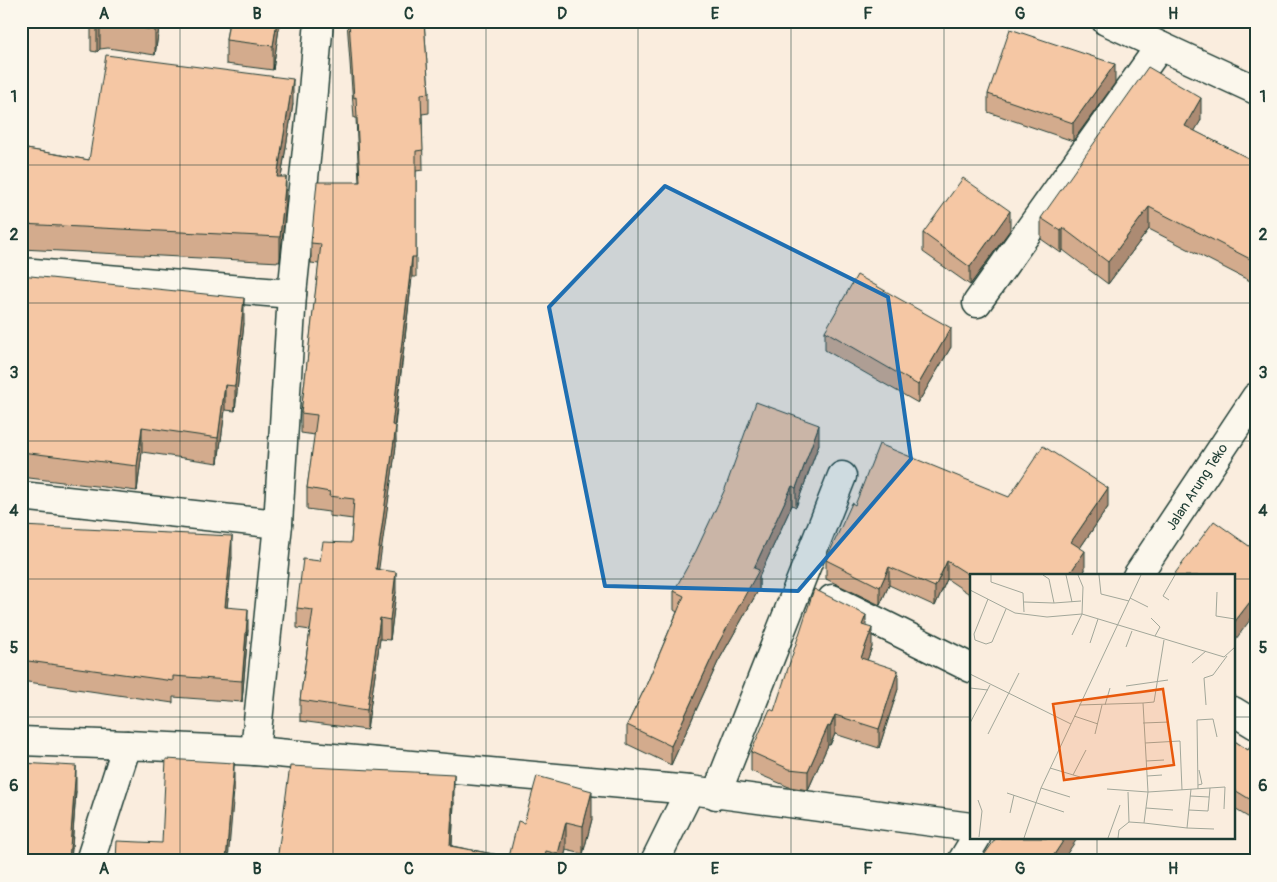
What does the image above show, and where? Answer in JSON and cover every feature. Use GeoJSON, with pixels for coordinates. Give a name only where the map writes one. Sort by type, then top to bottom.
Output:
{"type":"FeatureCollection","features":[{"type":"Feature","properties":{"kind":"street"},"geometry":{"type":"LineString","coordinates":[[255,751],[278,524],[303,90],[319,21]]}},
{"type":"Feature","properties":{"kind":"street"},"geometry":{"type":"LineString","coordinates":[[1106,21],[1256,90]]}},
{"type":"Feature","properties":{"kind":"street"},"geometry":{"type":"LineString","coordinates":[[977,303],[1160,46]]}},
{"type":"Feature","properties":{"kind":"street"},"geometry":{"type":"LineString","coordinates":[[21,272],[292,294]]}},
{"type":"Feature","properties":{"kind":"street","name":"Jalan Arung Teko"},"geometry":{"type":"LineString","coordinates":[[1138,574],[1256,397]]}},
{"type":"Feature","properties":{"kind":"street"},"geometry":{"type":"LineString","coordinates":[[655,861],[703,792],[799,583],[842,476]]}},
{"type":"Feature","properties":{"kind":"street"},"geometry":{"type":"LineString","coordinates":[[21,496],[278,524]]}},
{"type":"Feature","properties":{"kind":"street"},"geometry":{"type":"LineString","coordinates":[[799,583],[970,668]]}},
{"type":"Feature","properties":{"kind":"street"},"geometry":{"type":"LineString","coordinates":[[1234,712],[1256,725]]}},
{"type":"Feature","properties":{"kind":"street"},"geometry":{"type":"LineString","coordinates":[[21,741],[255,751],[703,792],[970,827]]}},
{"type":"Feature","properties":{"kind":"street"},"geometry":{"type":"LineString","coordinates":[[90,861],[127,745]]}},
{"type":"Feature","properties":{"kind":"street"},"geometry":{"type":"LineString","coordinates":[[962,861],[975,840]]}},
{"type":"Feature","properties":{"kind":"highlighted area"},"geometry":{"type":"Polygon","coordinates":[[[665,186],[888,297],[911,459],[798,591],[605,586],[549,307],[665,186]]]}},
{"type":"Feature","properties":{"kind":"building"},"geometry":{"type":"Polygon","coordinates":[[[92,21],[157,21],[155,30],[108,24],[100,25],[97,28],[91,27],[92,21]]]}},
{"type":"Feature","properties":{"kind":"building"},"geometry":{"type":"Polygon","coordinates":[[[229,21],[277,21],[273,46],[226,40],[229,21]]]}},
{"type":"Feature","properties":{"kind":"building"},"geometry":{"type":"Polygon","coordinates":[[[349,21],[424,21],[429,93],[421,94],[423,150],[416,151],[416,257],[412,257],[392,425],[396,426],[376,569],[396,572],[390,620],[380,618],[367,710],[300,700],[313,610],[297,608],[303,559],[320,561],[323,542],[351,543],[354,499],[329,496],[330,492],[307,488],[317,415],[301,413],[321,244],[311,243],[317,182],[360,182],[356,97],[354,98],[349,21]]]}},
{"type":"Feature","properties":{"kind":"building"},"geometry":{"type":"Polygon","coordinates":[[[1010,29],[1115,64],[1073,123],[988,94],[1010,29]]]}},
{"type":"Feature","properties":{"kind":"building"},"geometry":{"type":"Polygon","coordinates":[[[106,55],[293,79],[277,177],[286,177],[280,237],[21,224],[21,148],[89,160],[106,55]]]}},
{"type":"Feature","properties":{"kind":"building"},"geometry":{"type":"Polygon","coordinates":[[[1148,67],[1201,98],[1185,126],[1256,162],[1256,262],[1149,207],[1108,262],[1063,228],[1061,231],[1041,218],[1148,67]]]}},
{"type":"Feature","properties":{"kind":"building"},"geometry":{"type":"Polygon","coordinates":[[[963,178],[1010,211],[970,267],[923,233],[963,178]]]}},
{"type":"Feature","properties":{"kind":"building"},"geometry":{"type":"Polygon","coordinates":[[[21,275],[244,298],[235,386],[225,385],[218,438],[142,427],[137,466],[21,452],[21,275]]]}},
{"type":"Feature","properties":{"kind":"building"},"geometry":{"type":"Polygon","coordinates":[[[857,275],[951,328],[918,385],[825,331],[857,275]]]}},
{"type":"Feature","properties":{"kind":"building"},"geometry":{"type":"Polygon","coordinates":[[[756,402],[819,425],[796,488],[792,486],[754,568],[759,570],[718,644],[671,746],[627,725],[645,688],[684,596],[674,591],[696,551],[725,489],[756,402]]]}},
{"type":"Feature","properties":{"kind":"building"},"geometry":{"type":"Polygon","coordinates":[[[879,444],[1009,497],[1043,446],[1108,488],[1071,542],[1085,551],[1069,574],[970,575],[947,561],[935,587],[889,567],[880,587],[826,560],[852,503],[855,505],[879,444]]]}},
{"type":"Feature","properties":{"kind":"building"},"geometry":{"type":"Polygon","coordinates":[[[1214,521],[1256,551],[1256,594],[1234,623],[1234,574],[1174,574],[1214,521]]]}},
{"type":"Feature","properties":{"kind":"building"},"geometry":{"type":"Polygon","coordinates":[[[21,526],[232,536],[225,607],[248,609],[242,681],[173,676],[173,681],[21,660],[21,526]]]}},
{"type":"Feature","properties":{"kind":"building"},"geometry":{"type":"Polygon","coordinates":[[[814,589],[866,615],[862,625],[872,628],[861,658],[898,670],[879,729],[835,715],[830,727],[828,726],[808,771],[789,769],[751,752],[770,709],[774,711],[814,589]]]}},
{"type":"Feature","properties":{"kind":"building"},"geometry":{"type":"Polygon","coordinates":[[[1256,738],[1256,803],[1234,790],[1234,741],[1248,750],[1256,738]]]}},
{"type":"Feature","properties":{"kind":"building"},"geometry":{"type":"Polygon","coordinates":[[[166,759],[234,763],[226,861],[116,861],[117,841],[162,843],[166,759]]]}},
{"type":"Feature","properties":{"kind":"building"},"geometry":{"type":"Polygon","coordinates":[[[21,763],[76,766],[69,861],[21,858],[21,763]]]}},
{"type":"Feature","properties":{"kind":"building"},"geometry":{"type":"Polygon","coordinates":[[[290,766],[454,774],[450,846],[509,857],[518,821],[524,823],[537,776],[592,791],[583,826],[566,822],[558,854],[546,851],[544,861],[277,861],[290,766]]]}},
{"type":"Feature","properties":{"kind":"building"},"geometry":{"type":"Polygon","coordinates":[[[995,840],[1064,840],[1050,861],[980,861],[995,840]]]}}]}
